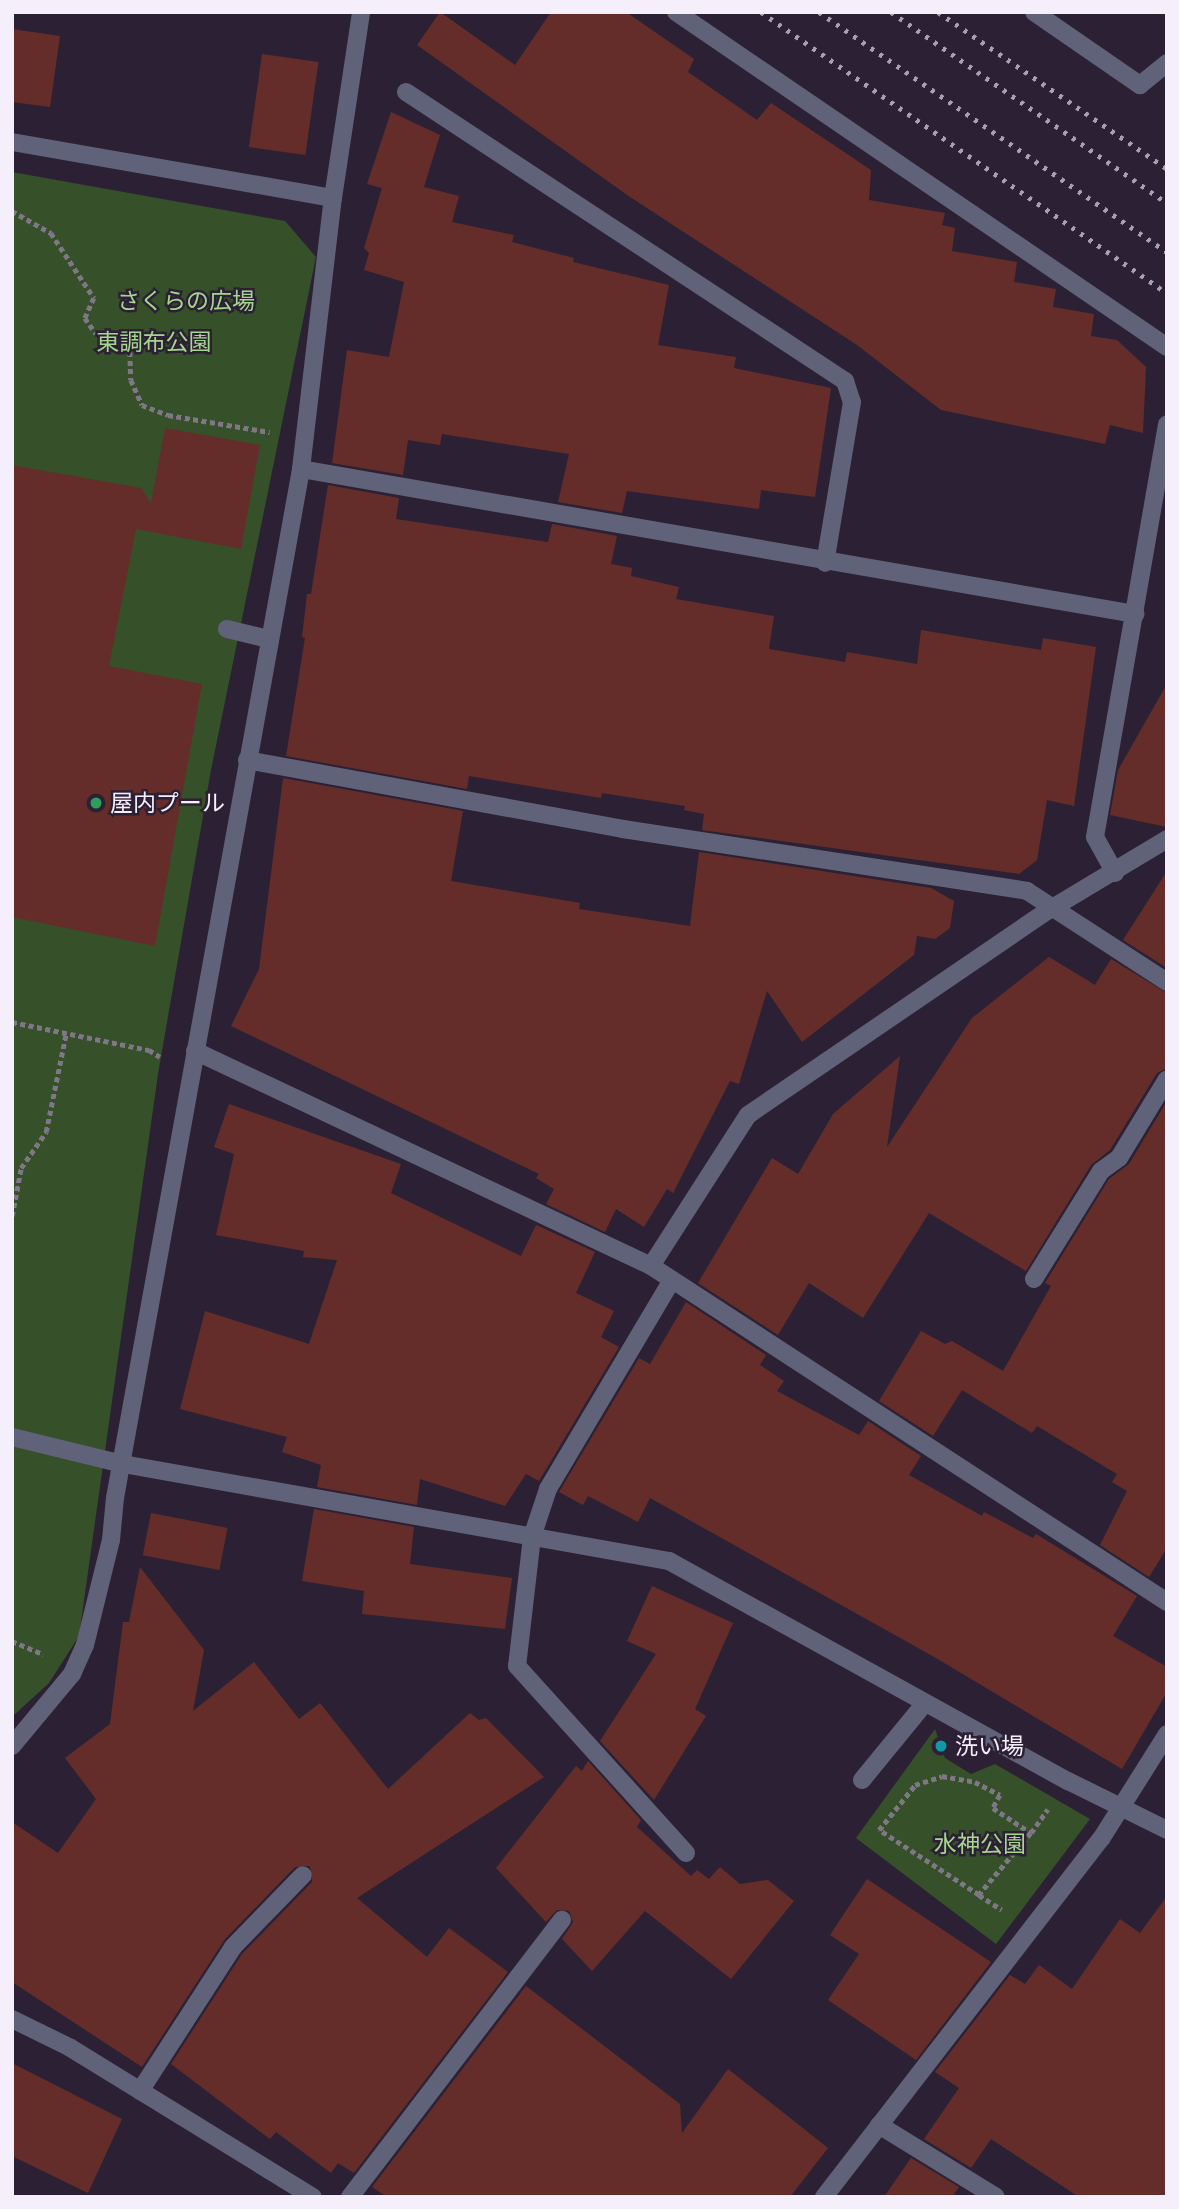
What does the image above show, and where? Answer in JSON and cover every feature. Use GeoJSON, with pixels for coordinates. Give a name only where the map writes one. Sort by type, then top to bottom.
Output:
{"type":"FeatureCollection","features":[{"type":"Feature","properties":{"kind":"street"},"geometry":{"type":"LineString","coordinates":[[12,1745],[72,1674],[85,1645],[111,1540],[195,1051],[301,469],[333,198],[361,12]]}},
{"type":"Feature","properties":{"kind":"street"},"geometry":{"type":"LineString","coordinates":[[676,12],[1167,347]]}},
{"type":"Feature","properties":{"kind":"street"},"geometry":{"type":"LineString","coordinates":[[1034,12],[1140,86],[1167,63]]}},
{"type":"Feature","properties":{"kind":"street"},"geometry":{"type":"LineString","coordinates":[[406,92],[845,381],[852,402],[825,563]]}},
{"type":"Feature","properties":{"kind":"street"},"geometry":{"type":"LineString","coordinates":[[12,142],[333,198]]}},
{"type":"Feature","properties":{"kind":"street"},"geometry":{"type":"LineString","coordinates":[[1115,873],[1095,837],[1167,424]]}},
{"type":"Feature","properties":{"kind":"street"},"geometry":{"type":"LineString","coordinates":[[301,469],[825,563],[1135,614]]}},
{"type":"Feature","properties":{"kind":"street"},"geometry":{"type":"LineString","coordinates":[[227,629],[269,639]]}},
{"type":"Feature","properties":{"kind":"street"},"geometry":{"type":"LineString","coordinates":[[247,760],[623,830],[1027,891],[1049,910],[1167,982]]}},
{"type":"Feature","properties":{"kind":"street"},"geometry":{"type":"LineString","coordinates":[[651,1266],[748,1115],[1049,910],[1115,873],[1167,839]]}},
{"type":"Feature","properties":{"kind":"street"},"geometry":{"type":"LineString","coordinates":[[195,1051],[651,1266],[1167,1602]]}},
{"type":"Feature","properties":{"kind":"street"},"geometry":{"type":"LineString","coordinates":[[1034,1279],[1101,1171],[1119,1158],[1167,1079]]}},
{"type":"Feature","properties":{"kind":"street"},"geometry":{"type":"LineString","coordinates":[[672,1280],[548,1489],[532,1537],[517,1666],[686,1853]]}},
{"type":"Feature","properties":{"kind":"street"},"geometry":{"type":"LineString","coordinates":[[12,1437],[123,1464],[669,1561],[1068,1781],[1167,1830]]}},
{"type":"Feature","properties":{"kind":"street"},"geometry":{"type":"LineString","coordinates":[[862,1780],[925,1703]]}},
{"type":"Feature","properties":{"kind":"street"},"geometry":{"type":"LineString","coordinates":[[824,2197],[1121,1808],[1167,1734]]}},
{"type":"Feature","properties":{"kind":"street"},"geometry":{"type":"LineString","coordinates":[[141,2091],[233,1947],[303,1875]]}},
{"type":"Feature","properties":{"kind":"street"},"geometry":{"type":"LineString","coordinates":[[350,2197],[562,1920]]}},
{"type":"Feature","properties":{"kind":"street"},"geometry":{"type":"LineString","coordinates":[[12,2019],[69,2047],[313,2197]]}},
{"type":"Feature","properties":{"kind":"street"},"geometry":{"type":"LineString","coordinates":[[879,2124],[996,2197]]}},
{"type":"Feature","properties":{"kind":"path"},"geometry":{"type":"LineString","coordinates":[[12,211],[51,233],[94,298],[85,318],[96,334],[116,334],[130,352],[131,380],[142,405],[168,415],[273,432],[270,444]]}},
{"type":"Feature","properties":{"kind":"path"},"geometry":{"type":"LineString","coordinates":[[12,1022],[149,1050],[192,1074]]}},
{"type":"Feature","properties":{"kind":"path"},"geometry":{"type":"LineString","coordinates":[[12,1216],[20,1168],[46,1132],[66,1034]]}},
{"type":"Feature","properties":{"kind":"path"},"geometry":{"type":"LineString","coordinates":[[1031,1833],[993,1808],[1000,1795],[975,1782],[942,1776],[915,1785],[878,1830],[979,1895],[1031,1833],[1068,1781]]}},
{"type":"Feature","properties":{"kind":"green space","name":"東調布公園"},"geometry":{"type":"Polygon","coordinates":[[[12,172],[285,221],[316,257],[211,770],[158,1074],[79,1636],[49,1683],[13,1716],[12,172]]]}},
{"type":"Feature","properties":{"kind":"green space","name":"水神公園"},"geometry":{"type":"Polygon","coordinates":[[[935,1729],[945,1758],[971,1774],[995,1764],[1090,1819],[996,1944],[856,1838],[935,1729]]]}},
{"type":"Feature","properties":{"kind":"building"},"geometry":{"type":"Polygon","coordinates":[[[440,12],[515,65],[551,12],[626,12],[694,59],[688,72],[757,120],[771,103],[871,170],[869,200],[945,213],[942,225],[955,228],[952,251],[1017,262],[1014,282],[1056,289],[1053,307],[1094,314],[1091,336],[1117,340],[1146,367],[1143,433],[1110,425],[1105,444],[941,410],[857,345],[630,197],[417,45],[440,12]]]}},
{"type":"Feature","properties":{"kind":"building"},"geometry":{"type":"Polygon","coordinates":[[[12,29],[60,36],[50,107],[12,102],[12,29]]]}},
{"type":"Feature","properties":{"kind":"building"},"geometry":{"type":"Polygon","coordinates":[[[262,54],[318,62],[305,155],[249,147],[262,54]]]}},
{"type":"Feature","properties":{"kind":"building"},"geometry":{"type":"Polygon","coordinates":[[[391,112],[440,135],[424,187],[459,196],[452,222],[514,235],[512,242],[574,258],[573,262],[669,285],[658,345],[736,357],[734,368],[831,388],[815,497],[761,490],[759,509],[627,491],[622,513],[558,502],[569,454],[442,434],[440,445],[408,440],[403,475],[332,463],[347,350],[389,357],[404,282],[364,270],[369,253],[364,248],[382,188],[367,184],[391,112]]]}},
{"type":"Feature","properties":{"kind":"building","name":"屋内プール"},"geometry":{"type":"Polygon","coordinates":[[[165,428],[260,445],[241,549],[136,529],[109,666],[202,684],[155,946],[12,917],[12,465],[141,488],[151,503],[165,428]]]}},
{"type":"Feature","properties":{"kind":"building"},"geometry":{"type":"Polygon","coordinates":[[[328,485],[399,498],[396,519],[548,542],[552,524],[617,536],[611,564],[632,568],[631,576],[679,587],[676,599],[774,616],[769,649],[845,662],[847,652],[917,664],[921,630],[1041,650],[1043,638],[1096,647],[1074,806],[1047,800],[1037,860],[1019,874],[702,830],[704,814],[684,810],[685,806],[602,793],[601,798],[469,776],[467,789],[286,756],[305,638],[302,637],[307,594],[311,594],[328,485]]]}},
{"type":"Feature","properties":{"kind":"building"},"geometry":{"type":"Polygon","coordinates":[[[1167,684],[1167,827],[1110,815],[1118,770],[1167,684]]]}},
{"type":"Feature","properties":{"kind":"building"},"geometry":{"type":"Polygon","coordinates":[[[283,778],[463,811],[451,881],[580,903],[579,909],[690,926],[699,852],[931,888],[954,901],[950,928],[935,939],[917,936],[914,955],[802,1042],[767,991],[739,1084],[730,1081],[673,1193],[667,1189],[644,1227],[616,1209],[605,1232],[546,1204],[554,1189],[536,1178],[539,1174],[231,1026],[259,969],[283,778]]]}},
{"type":"Feature","properties":{"kind":"building"},"geometry":{"type":"Polygon","coordinates":[[[1167,871],[1167,968],[1123,940],[1167,871]]]}},
{"type":"Feature","properties":{"kind":"building"},"geometry":{"type":"Polygon","coordinates":[[[1049,957],[1095,985],[1111,959],[1167,993],[1167,1068],[1157,1073],[1110,1150],[1091,1165],[1026,1271],[929,1213],[863,1318],[809,1283],[778,1335],[698,1283],[772,1158],[798,1174],[833,1114],[900,1056],[887,1147],[972,1018],[1049,957]]]}},
{"type":"Feature","properties":{"kind":"building"},"geometry":{"type":"Polygon","coordinates":[[[1167,1101],[1167,1548],[1149,1577],[1100,1545],[1127,1491],[1112,1482],[1117,1474],[1037,1426],[1032,1433],[962,1390],[933,1436],[879,1401],[921,1331],[945,1344],[952,1341],[1003,1371],[1051,1286],[1045,1283],[1109,1179],[1129,1164],[1167,1101]]]}},
{"type":"Feature","properties":{"kind":"building"},"geometry":{"type":"Polygon","coordinates":[[[229,1104],[401,1164],[391,1193],[521,1256],[536,1225],[595,1252],[576,1293],[614,1311],[601,1337],[619,1347],[539,1481],[526,1474],[505,1506],[420,1479],[417,1505],[317,1487],[321,1465],[282,1452],[287,1437],[180,1409],[205,1311],[309,1344],[337,1260],[303,1257],[304,1251],[216,1235],[234,1154],[214,1147],[229,1104]]]}},
{"type":"Feature","properties":{"kind":"building"},"geometry":{"type":"Polygon","coordinates":[[[686,1302],[766,1355],[760,1365],[784,1381],[777,1391],[859,1435],[868,1421],[921,1456],[909,1475],[982,1516],[984,1512],[1033,1538],[1036,1534],[1137,1596],[1113,1636],[1167,1667],[1167,1692],[1122,1769],[936,1658],[650,1498],[638,1522],[588,1496],[583,1505],[559,1492],[639,1358],[650,1364],[686,1302]]]}},
{"type":"Feature","properties":{"kind":"building"},"geometry":{"type":"Polygon","coordinates":[[[314,1509],[414,1527],[410,1564],[512,1578],[505,1629],[362,1614],[364,1591],[302,1581],[314,1509]]]}},
{"type":"Feature","properties":{"kind":"building"},"geometry":{"type":"Polygon","coordinates":[[[151,1513],[228,1528],[219,1570],[143,1555],[151,1513]]]}},
{"type":"Feature","properties":{"kind":"building"},"geometry":{"type":"Polygon","coordinates":[[[140,1567],[204,1650],[193,1711],[254,1662],[299,1719],[320,1703],[388,1789],[470,1713],[479,1720],[486,1718],[544,1777],[357,1898],[427,1957],[449,1928],[508,1972],[354,2173],[338,2163],[331,2173],[276,2132],[270,2139],[171,2064],[242,1954],[312,1882],[310,1866],[295,1867],[225,1939],[142,2067],[12,1982],[12,1822],[58,1853],[96,1799],[65,1758],[110,1724],[123,1622],[129,1622],[140,1567]]]}},
{"type":"Feature","properties":{"kind":"building"},"geometry":{"type":"Polygon","coordinates":[[[652,1586],[733,1623],[695,1709],[706,1716],[654,1800],[600,1741],[656,1654],[627,1641],[652,1586]]]}},
{"type":"Feature","properties":{"kind":"building"},"geometry":{"type":"Polygon","coordinates":[[[588,1761],[641,1820],[637,1827],[691,1876],[697,1870],[709,1879],[720,1867],[740,1884],[768,1880],[794,1901],[731,1979],[645,1911],[592,1971],[562,1939],[573,1922],[569,1911],[557,1910],[546,1922],[496,1868],[576,1766],[582,1771],[588,1761]]]}},
{"type":"Feature","properties":{"kind":"building"},"geometry":{"type":"Polygon","coordinates":[[[867,1879],[991,1962],[916,2060],[828,2000],[859,1954],[830,1935],[867,1879]]]}},
{"type":"Feature","properties":{"kind":"building"},"geometry":{"type":"Polygon","coordinates":[[[1167,1896],[1167,2197],[1079,2197],[991,2139],[971,2168],[924,2139],[959,2088],[935,2072],[1010,1975],[1025,1984],[1039,1965],[1072,1989],[1120,1919],[1140,1933],[1167,1896]]]}},
{"type":"Feature","properties":{"kind":"building"},"geometry":{"type":"Polygon","coordinates":[[[526,1986],[680,2104],[682,2133],[728,2069],[828,2148],[790,2197],[387,2197],[372,2187],[526,1986]]]}},
{"type":"Feature","properties":{"kind":"building"},"geometry":{"type":"Polygon","coordinates":[[[12,2063],[122,2119],[88,2193],[12,2156],[12,2063]]]}},
{"type":"Feature","properties":{"kind":"building"},"geometry":{"type":"Polygon","coordinates":[[[911,2158],[959,2187],[952,2197],[884,2197],[911,2158]]]}},
{"type":"Feature","properties":{"kind":"railway"},"geometry":{"type":"LineString","coordinates":[[761,12],[1167,293]]}},
{"type":"Feature","properties":{"kind":"railway"},"geometry":{"type":"LineString","coordinates":[[819,12],[1167,252]]}},
{"type":"Feature","properties":{"kind":"railway"},"geometry":{"type":"LineString","coordinates":[[891,12],[1167,203]]}},
{"type":"Feature","properties":{"kind":"railway"},"geometry":{"type":"LineString","coordinates":[[938,12],[1167,169]]}},
{"type":"Feature","properties":{"kind":"place","name":"屋内プール"},"geometry":{"type":"Point","coordinates":[96,803]}},
{"type":"Feature","properties":{"kind":"place","name":"洗い場"},"geometry":{"type":"Point","coordinates":[941,1746]}},
{"type":"Feature","properties":{"kind":"park label","name":"さくらの広場"},"geometry":{"type":"Point","coordinates":[186,301]}}]}
